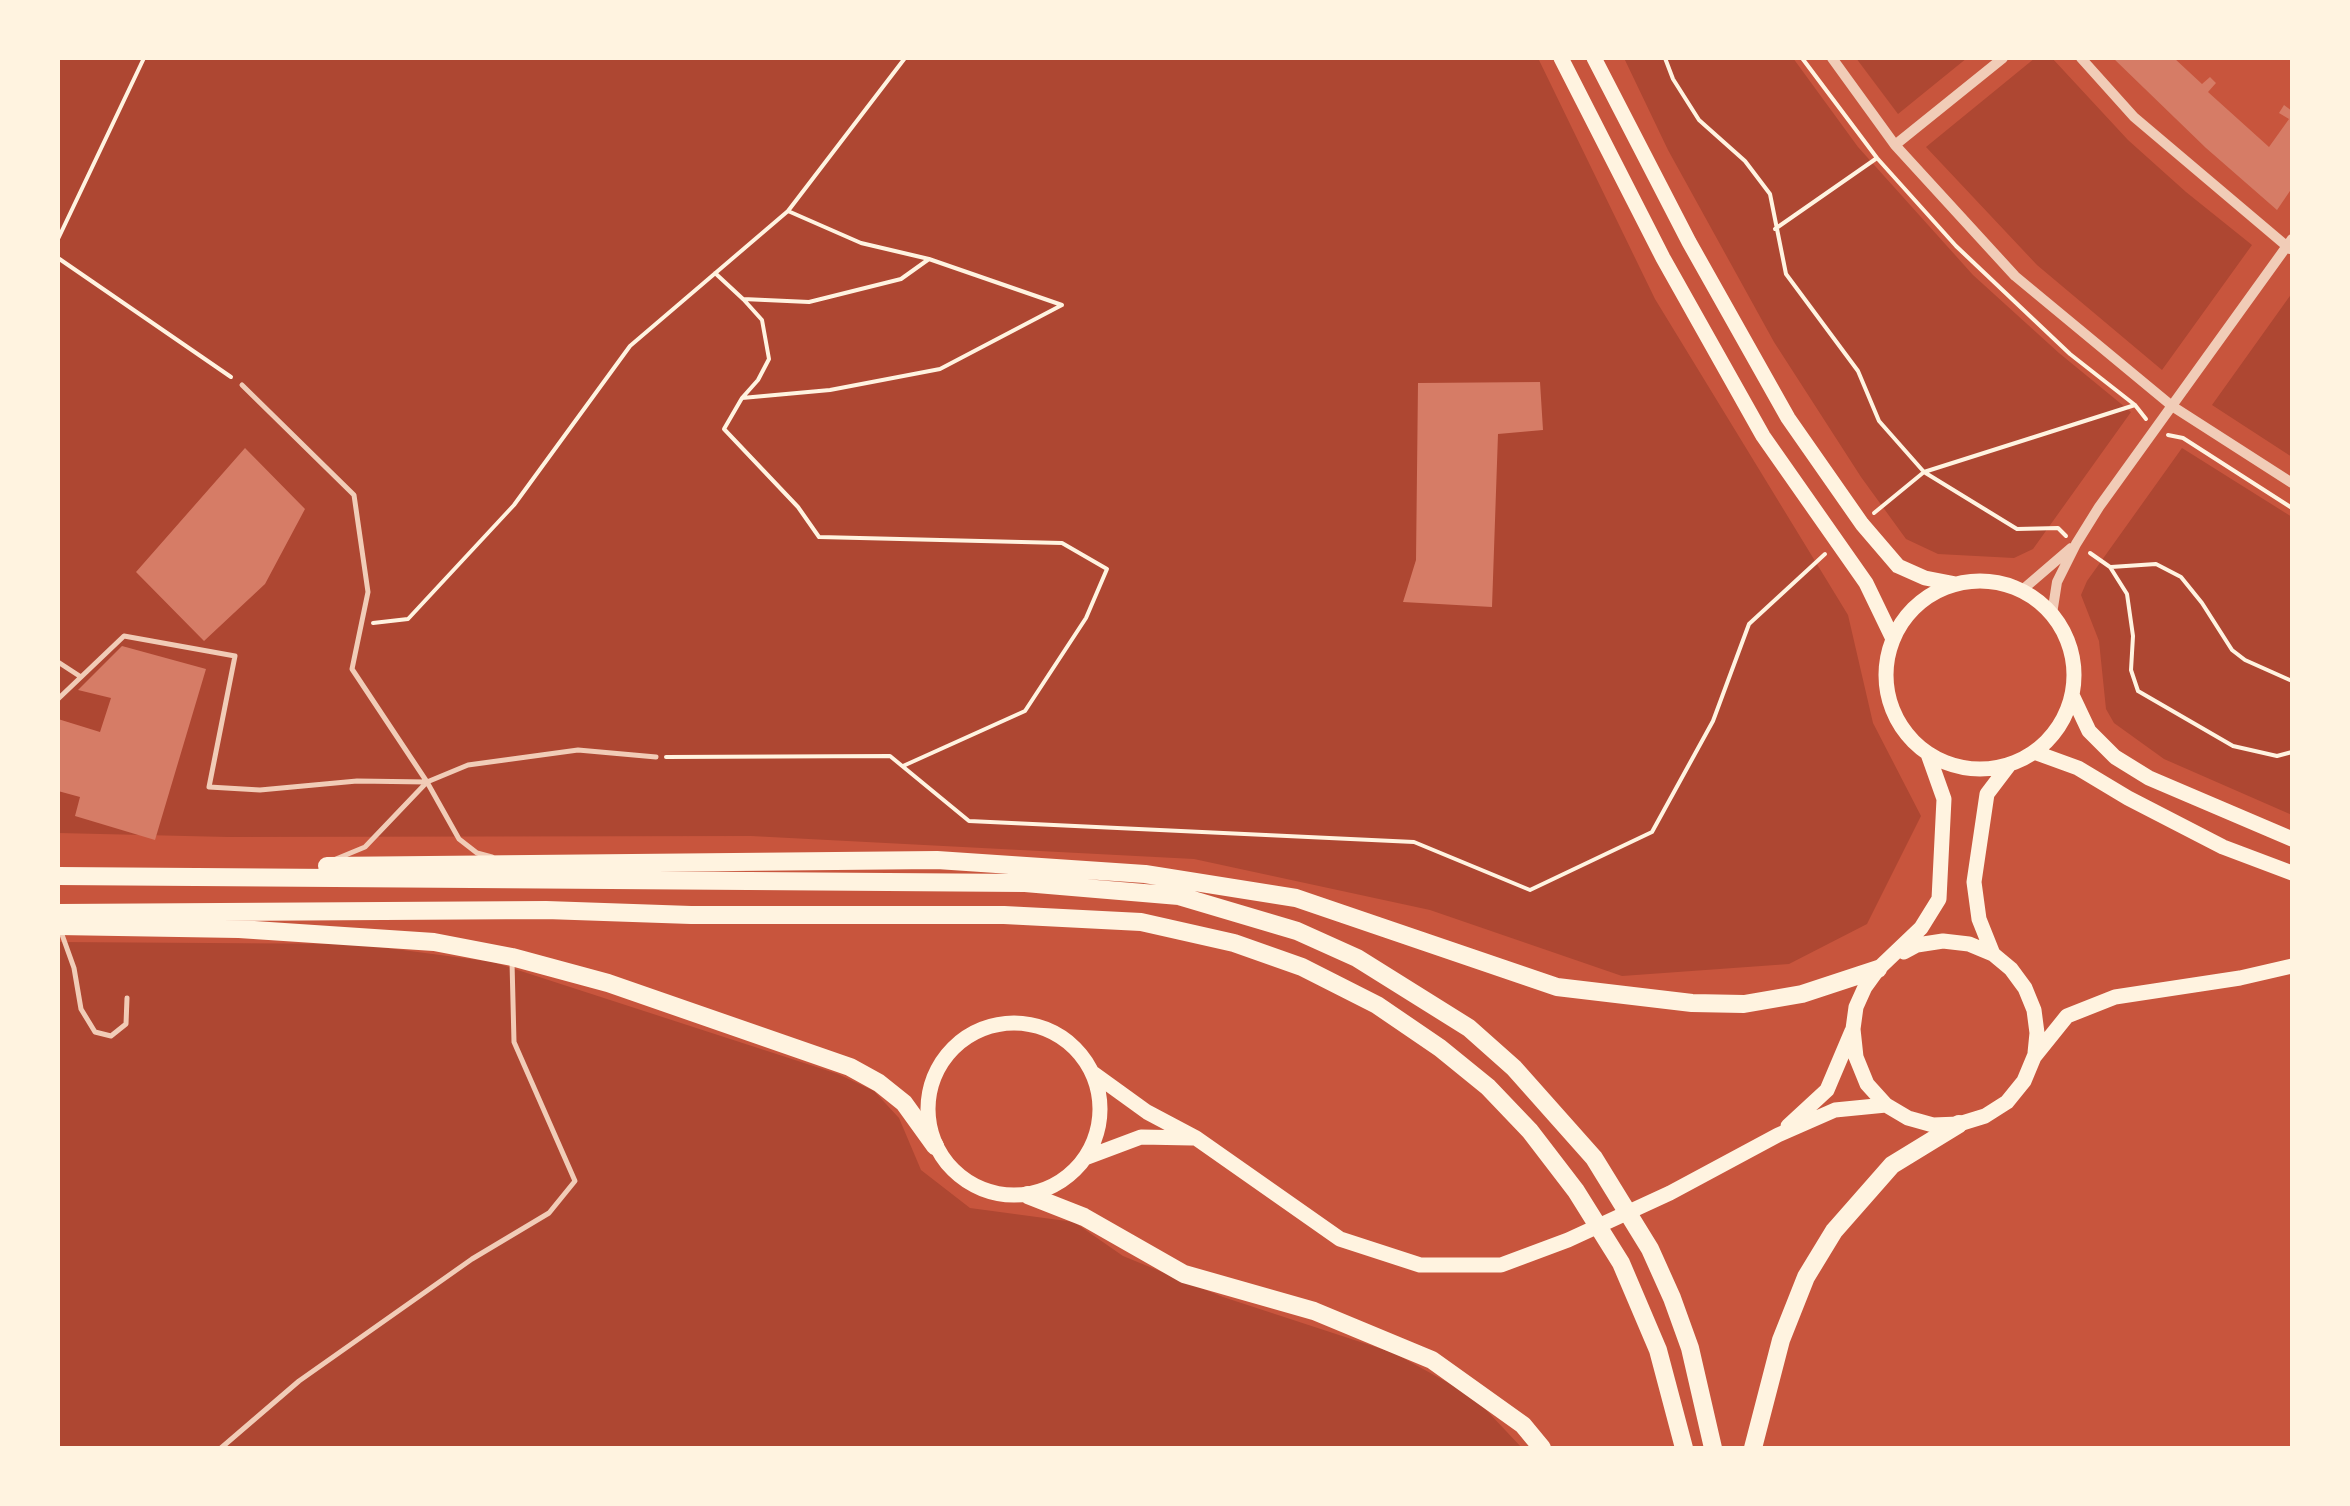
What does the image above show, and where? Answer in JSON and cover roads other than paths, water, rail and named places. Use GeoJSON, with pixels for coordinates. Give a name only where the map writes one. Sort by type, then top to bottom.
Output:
{"type":"FeatureCollection","features":[{"type":"Feature","properties":{"kind":"highway"},"geometry":{"type":"LineString","coordinates":[[141,876],[212,868],[937,860],[1145,874],[1296,898],[1557,986],[1692,1003],[1744,1004],[1802,994],[1878,969]]}},
{"type":"Feature","properties":{"kind":"highway"},"geometry":{"type":"LineString","coordinates":[[58,876],[1026,884],[1178,896],[1297,931],[1357,958],[1469,1028],[1514,1068],[1594,1158],[1650,1249],[1672,1298],[1690,1348],[1713,1448]]}},
{"type":"Feature","properties":{"kind":"highway"},"geometry":{"type":"LineString","coordinates":[[58,922],[546,910],[691,915],[1004,914],[1141,922],[1234,943],[1302,966],[1378,1006],[1488,1087],[1530,1131],[1576,1190],[1622,1263],[1658,1350],[1684,1448]]}},
{"type":"Feature","properties":{"kind":"highway"},"geometry":{"type":"LineString","coordinates":[[58,922],[434,942],[512,956],[608,983],[850,1067],[879,1082],[904,1103],[935,1146]]}},
{"type":"Feature","properties":{"kind":"highway"},"geometry":{"type":"LineString","coordinates":[[1753,1448],[1781,1340],[1806,1277],[1834,1231],[1892,1165],[1959,1124]]}},
{"type":"Feature","properties":{"kind":"highway"},"geometry":{"type":"LineString","coordinates":[[1028,1195],[1084,1217],[1184,1274],[1314,1311],[1432,1360],[1523,1425],[1542,1448]]}},
{"type":"Feature","properties":{"kind":"main road"},"geometry":{"type":"LineString","coordinates":[[1561,58],[1664,258],[1754,420],[1866,583],[1893,639]]}},
{"type":"Feature","properties":{"kind":"main road"},"geometry":{"type":"LineString","coordinates":[[1594,58],[1689,242],[1788,418],[1862,524],[1898,566],[1925,578],[1956,584],[1990,582],[2022,591],[2052,614],[2067,639],[2074,667],[2072,695],[2064,717],[2034,752],[2008,765],[1981,769],[1954,766],[1928,754],[1908,737],[1890,703],[1886,664],[1893,639],[1908,614],[1930,595],[1956,584]]}},
{"type":"Feature","properties":{"kind":"main road"},"geometry":{"type":"LineString","coordinates":[[2072,695],[2089,730],[2116,757],[2150,778],[2292,839]]}},
{"type":"Feature","properties":{"kind":"main road"},"geometry":{"type":"LineString","coordinates":[[2034,752],[2078,768],[2223,847],[2292,873]]}},
{"type":"Feature","properties":{"kind":"main road"},"geometry":{"type":"LineString","coordinates":[[1894,957],[1939,899],[1944,799],[1928,754]]}},
{"type":"Feature","properties":{"kind":"main road"},"geometry":{"type":"LineString","coordinates":[[1993,954],[1979,919],[1974,882],[1987,794],[2008,765]]}},
{"type":"Feature","properties":{"kind":"main road"},"geometry":{"type":"LineString","coordinates":[[1778,1135],[1826,1090],[1852,1029],[1856,1007],[1878,969],[1917,945],[1943,941],[1969,944],[1993,954],[2026,988],[2037,1033],[2034,1056],[2024,1081],[2007,1102],[1985,1116],[1959,1124],[1933,1125],[1908,1118],[1886,1105],[1867,1084],[1856,1058],[1852,1029]]}},
{"type":"Feature","properties":{"kind":"main road"},"geometry":{"type":"LineString","coordinates":[[2034,1056],[2067,1016],[2115,998],[2292,966]]}},
{"type":"Feature","properties":{"kind":"main road"},"geometry":{"type":"LineString","coordinates":[[1093,1073],[1100,1102],[1098,1131],[1085,1158],[1070,1176],[1050,1188],[1028,1195],[1000,1195],[973,1186],[951,1169],[935,1146],[928,1120],[928,1093],[938,1068],[954,1046],[977,1031],[1003,1024],[1030,1024],[1056,1034],[1077,1050],[1093,1073],[1148,1112],[1196,1138],[1340,1239],[1420,1265],[1501,1265],[1568,1240],[1670,1193],[1778,1135],[1835,1110],[1886,1105]]}},
{"type":"Feature","properties":{"kind":"main road"},"geometry":{"type":"LineString","coordinates":[[1085,1158],[1141,1138],[1196,1138]]}},
{"type":"Feature","properties":{"kind":"street"},"geometry":{"type":"LineString","coordinates":[[1832,58],[1895,145],[2015,276],[2172,406],[2292,483]]}},
{"type":"Feature","properties":{"kind":"street"},"geometry":{"type":"LineString","coordinates":[[1895,145],[2002,58]]}},
{"type":"Feature","properties":{"kind":"street"},"geometry":{"type":"LineString","coordinates":[[2052,614],[2057,582],[2076,544],[2291,246],[2134,117],[2080,58]]}},
{"type":"Feature","properties":{"kind":"street"},"geometry":{"type":"LineString","coordinates":[[2022,591],[2076,544]]}},
{"type":"Feature","properties":{"kind":"lane"},"geometry":{"type":"LineString","coordinates":[[242,385],[354,495],[368,592],[352,669],[427,782],[459,839],[477,853],[524,865]]}},
{"type":"Feature","properties":{"kind":"lane"},"geometry":{"type":"LineString","coordinates":[[58,699],[124,636],[235,656],[209,787],[260,790],[357,781],[427,782],[468,765],[578,750],[656,757]]}},
{"type":"Feature","properties":{"kind":"lane"},"geometry":{"type":"LineString","coordinates":[[58,662],[81,677]]}},
{"type":"Feature","properties":{"kind":"lane"},"geometry":{"type":"LineString","coordinates":[[318,866],[365,848],[427,782]]}},
{"type":"Feature","properties":{"kind":"lane"},"geometry":{"type":"LineString","coordinates":[[58,922],[74,968],[81,1009],[96,1032],[112,1036],[126,1024],[127,998]]}},
{"type":"Feature","properties":{"kind":"lane"},"geometry":{"type":"LineString","coordinates":[[222,1448],[299,1381],[472,1259],[549,1213],[575,1181],[514,1042],[512,956]]}}]}
